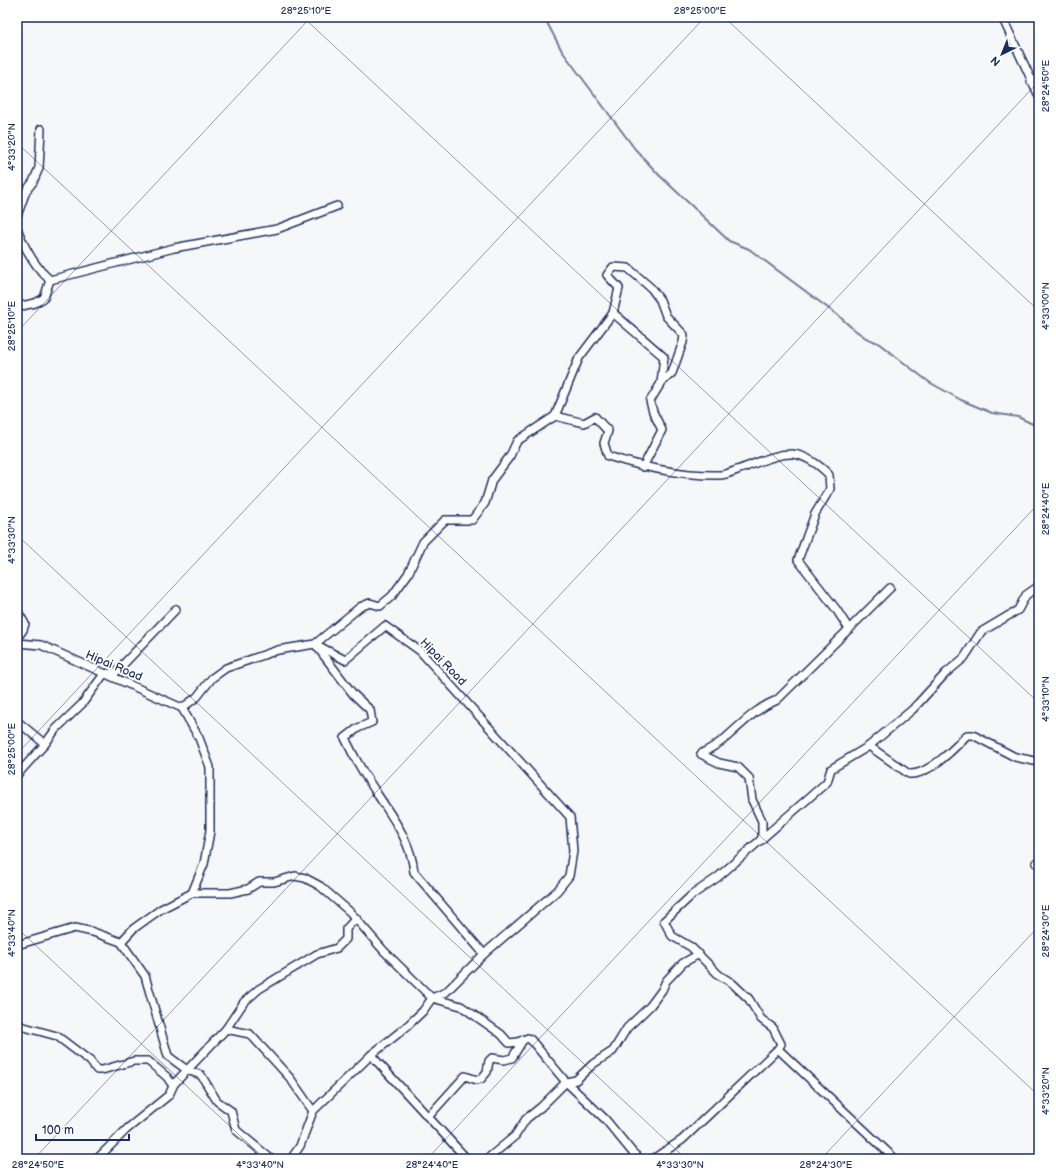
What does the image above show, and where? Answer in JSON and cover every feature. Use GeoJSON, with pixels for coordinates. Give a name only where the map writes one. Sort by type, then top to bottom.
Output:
{"type":"FeatureCollection","features":[{"type":"Feature","properties":{"kind":"street"},"geometry":{"type":"LineString","coordinates":[[1002,17],[1029,72],[1031,82],[1039,96]]}},
{"type":"Feature","properties":{"kind":"street"},"geometry":{"type":"LineString","coordinates":[[1031,82],[1039,78]]}},
{"type":"Feature","properties":{"kind":"street"},"geometry":{"type":"LineString","coordinates":[[17,216],[26,191],[33,182],[40,168],[41,129]]}},
{"type":"Feature","properties":{"kind":"street"},"geometry":{"type":"LineString","coordinates":[[50,280],[174,248],[277,229],[337,206]]}},
{"type":"Feature","properties":{"kind":"street"},"geometry":{"type":"LineString","coordinates":[[17,228],[22,241],[39,271],[50,280]]}},
{"type":"Feature","properties":{"kind":"street"},"geometry":{"type":"LineString","coordinates":[[192,893],[204,864],[210,831],[210,767],[199,738],[182,708],[197,697],[212,678],[226,668],[278,650],[315,644],[360,607],[370,603],[380,606],[392,596],[408,574],[423,542],[445,520],[472,520],[484,503],[492,480],[510,456],[517,441],[555,416],[579,358],[613,313],[619,288],[607,275],[614,267],[628,268],[651,288],[660,300],[666,316],[684,335],[684,342],[672,373],[661,383],[650,401],[653,412],[662,430],[643,467]]}},
{"type":"Feature","properties":{"kind":"street"},"geometry":{"type":"LineString","coordinates":[[17,307],[35,304],[44,298],[50,280]]}},
{"type":"Feature","properties":{"kind":"street"},"geometry":{"type":"LineString","coordinates":[[613,313],[664,357],[661,383]]}},
{"type":"Feature","properties":{"kind":"street"},"geometry":{"type":"LineString","coordinates":[[555,416],[584,423],[595,417],[608,431],[604,443],[608,456],[643,467],[673,473],[722,475],[767,459],[791,454],[811,460],[821,467],[829,475],[830,489],[815,514],[798,560],[836,609],[849,629]]}},
{"type":"Feature","properties":{"kind":"street"},"geometry":{"type":"LineString","coordinates":[[653,1159],[682,1140],[778,1049],[781,1044],[773,1028],[761,1019],[749,999],[732,983],[719,975],[699,954],[672,936],[664,921],[692,895],[718,877],[762,840],[827,782],[831,769],[869,746],[913,709],[946,673],[964,658],[981,632],[1018,610],[1026,595],[1039,586]]}},
{"type":"Feature","properties":{"kind":"street"},"geometry":{"type":"LineString","coordinates":[[762,840],[762,821],[752,800],[749,778],[738,767],[719,763],[701,754],[725,738],[746,718],[765,705],[777,700],[890,588]]}},
{"type":"Feature","properties":{"kind":"street"},"geometry":{"type":"LineString","coordinates":[[17,775],[56,730],[82,704],[104,674],[116,672],[176,609]]}},
{"type":"Feature","properties":{"kind":"street"},"geometry":{"type":"LineString","coordinates":[[17,610],[25,624],[17,638]]}},
{"type":"Feature","properties":{"kind":"street","name":"Hipai Road"},"geometry":{"type":"LineString","coordinates":[[313,1111],[371,1055],[405,1028],[423,1011],[432,998],[446,992],[484,954],[557,891],[569,876],[573,851],[570,817],[420,651],[385,626],[345,660],[315,644]]}},
{"type":"Feature","properties":{"kind":"street","name":"Hipai Road"},"geometry":{"type":"LineString","coordinates":[[17,642],[41,646],[182,708]]}},
{"type":"Feature","properties":{"kind":"street"},"geometry":{"type":"LineString","coordinates":[[315,644],[353,694],[370,710],[372,722],[358,728],[345,738],[374,789],[403,834],[413,858],[414,872],[484,954]]}},
{"type":"Feature","properties":{"kind":"street"},"geometry":{"type":"LineString","coordinates":[[17,721],[45,744]]}},
{"type":"Feature","properties":{"kind":"street"},"geometry":{"type":"LineString","coordinates":[[869,746],[909,774],[916,775],[934,764],[955,748],[967,735],[973,736],[1015,757],[1039,762]]}},
{"type":"Feature","properties":{"kind":"street"},"geometry":{"type":"LineString","coordinates":[[121,942],[133,929],[161,909],[192,893],[230,893],[248,889],[259,882],[274,882],[295,876],[305,878],[320,886],[356,918],[384,951],[432,998],[461,1006],[501,1034],[509,1043],[528,1038],[531,1040],[566,1082],[605,1119],[632,1153],[640,1159]]}},
{"type":"Feature","properties":{"kind":"street"},"geometry":{"type":"LineString","coordinates":[[97,1159],[126,1129],[169,1095],[174,1084],[226,1029],[244,1002],[259,989],[317,954],[337,948],[346,939],[346,928],[356,918]]}},
{"type":"Feature","properties":{"kind":"street"},"geometry":{"type":"LineString","coordinates":[[17,945],[75,928],[93,932],[121,942],[145,976],[155,1006],[168,1056],[187,1070],[201,1075],[217,1100],[231,1111],[236,1130],[271,1159]]}},
{"type":"Feature","properties":{"kind":"street"},"geometry":{"type":"LineString","coordinates":[[487,1159],[515,1136],[526,1119],[541,1107],[566,1082],[576,1080],[593,1064],[613,1051],[627,1028],[650,1006],[662,990],[666,981],[683,963],[699,954]]}},
{"type":"Feature","properties":{"kind":"street"},"geometry":{"type":"LineString","coordinates":[[17,1025],[58,1036],[90,1061],[98,1070],[134,1060],[148,1061],[167,1077],[171,1083],[174,1084]]}},
{"type":"Feature","properties":{"kind":"street"},"geometry":{"type":"LineString","coordinates":[[226,1029],[250,1034],[290,1078],[313,1111],[300,1146],[291,1159]]}},
{"type":"Feature","properties":{"kind":"street"},"geometry":{"type":"LineString","coordinates":[[428,1117],[464,1076],[481,1080],[487,1072],[489,1061],[492,1058],[504,1060],[512,1058],[524,1040]]}},
{"type":"Feature","properties":{"kind":"street"},"geometry":{"type":"LineString","coordinates":[[778,1049],[895,1159]]}},
{"type":"Feature","properties":{"kind":"street"},"geometry":{"type":"LineString","coordinates":[[371,1055],[467,1159]]}},
{"type":"Feature","properties":{"kind":"waterway"},"geometry":{"type":"LineString","coordinates":[[544,17],[562,51],[635,149],[659,175],[729,241],[749,249],[840,317],[852,328],[866,338],[878,343],[929,382],[961,400],[992,413],[1018,417],[1039,427]]}}]}
